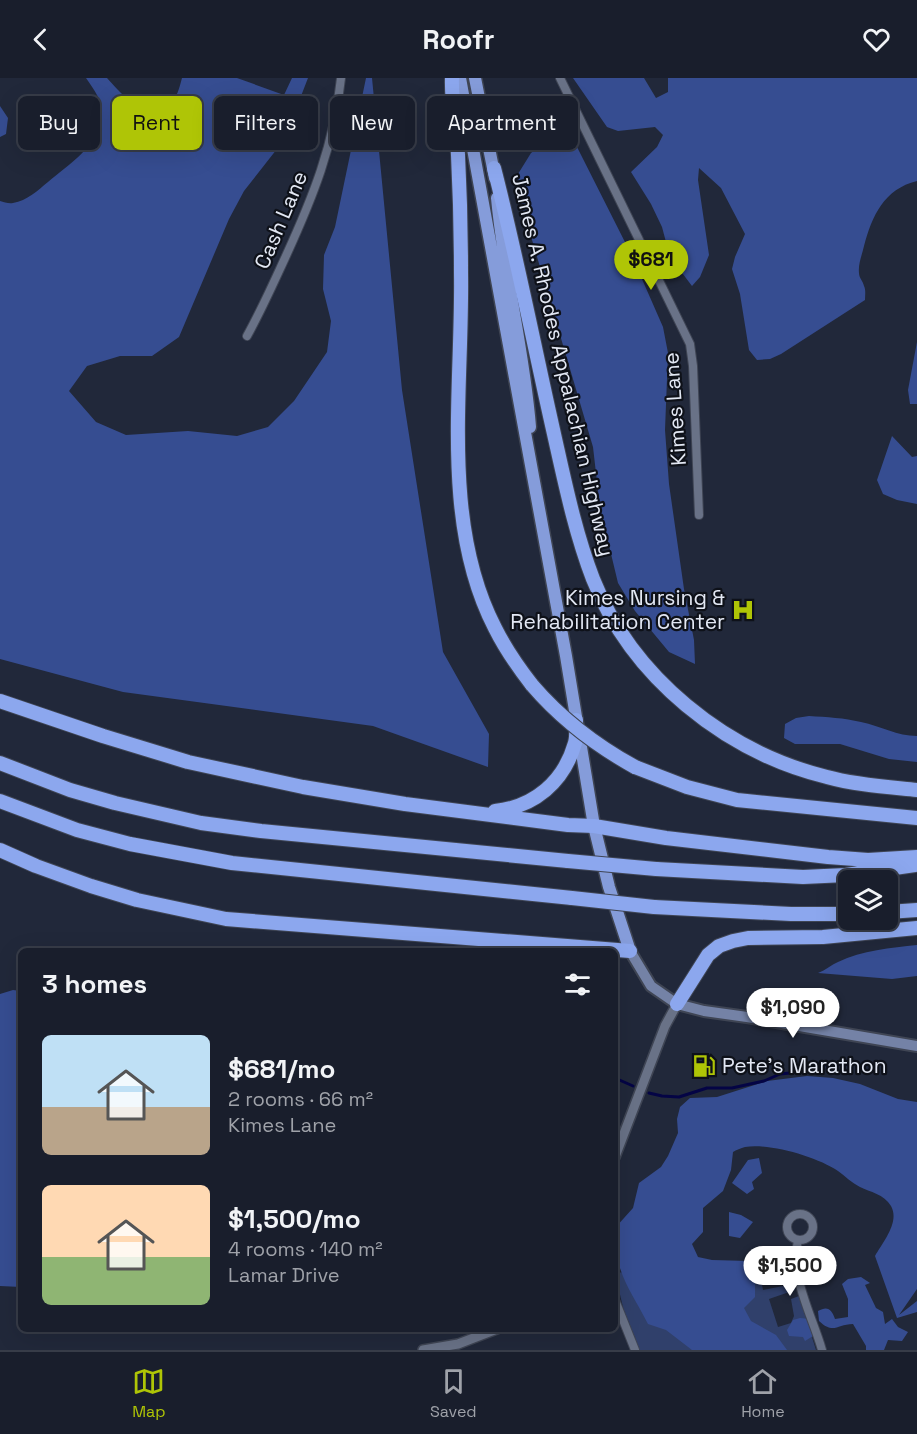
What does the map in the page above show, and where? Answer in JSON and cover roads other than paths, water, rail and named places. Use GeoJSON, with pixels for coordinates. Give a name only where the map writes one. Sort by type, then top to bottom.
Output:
{"type":"FeatureCollection","features":[{"type":"Feature","properties":{"kind":"highway"},"geometry":{"type":"LineString","coordinates":[[452,78],[458,154],[461,275],[459,452],[465,531],[476,581],[494,626],[514,661],[532,685],[572,726],[608,752],[635,767],[687,787],[737,800],[910,818]]}},
{"type":"Feature","properties":{"kind":"highway"},"geometry":{"type":"LineString","coordinates":[[460,78],[515,386],[536,488],[594,826],[609,887],[630,951],[618,950]]}},
{"type":"Feature","properties":{"kind":"highway","name":"James A. Rhodes Appalachian Highway"},"geometry":{"type":"LineString","coordinates":[[475,78],[575,527],[594,580],[614,621],[632,648],[688,708],[724,733],[759,752],[828,778],[917,790]]}},
{"type":"Feature","properties":{"kind":"highway"},"geometry":{"type":"LineString","coordinates":[[494,168],[501,234],[526,384],[536,488]]}},
{"type":"Feature","properties":{"kind":"highway"},"geometry":{"type":"LineString","coordinates":[[0,701],[188,762],[303,787],[405,804],[828,857],[868,860],[917,857]]}},
{"type":"Feature","properties":{"kind":"highway"},"geometry":{"type":"LineString","coordinates":[[477,812],[510,809],[541,796],[550,788],[565,765],[575,742],[576,720]]}},
{"type":"Feature","properties":{"kind":"highway"},"geometry":{"type":"LineString","coordinates":[[0,763],[70,790],[115,803],[201,823],[281,833],[656,869],[803,877],[846,875],[917,864]]}},
{"type":"Feature","properties":{"kind":"highway"},"geometry":{"type":"LineString","coordinates":[[0,801],[77,830],[130,844],[232,863],[654,907],[838,914]]}},
{"type":"Feature","properties":{"kind":"highway"},"geometry":{"type":"LineString","coordinates":[[0,850],[36,866],[109,892],[226,919],[592,948]]}},
{"type":"Feature","properties":{"kind":"highway"},"geometry":{"type":"LineString","coordinates":[[898,911],[917,910]]}},
{"type":"Feature","properties":{"kind":"highway"},"geometry":{"type":"LineString","coordinates":[[677,1004],[708,955],[719,946],[733,941],[823,937],[917,927]]}},
{"type":"Feature","properties":{"kind":"main road"},"geometry":{"type":"LineString","coordinates":[[630,951],[651,986],[677,1004],[704,1011],[917,1046]]}},
{"type":"Feature","properties":{"kind":"street","name":"Cash Lane"},"geometry":{"type":"LineString","coordinates":[[247,336],[309,207],[326,161],[335,124],[341,78]]}},
{"type":"Feature","properties":{"kind":"street","name":"Kimes Lane"},"geometry":{"type":"LineString","coordinates":[[560,78],[690,344],[693,366],[699,514]]}},
{"type":"Feature","properties":{"kind":"street"},"geometry":{"type":"LineString","coordinates":[[618,1149],[665,1026],[677,1004]]}},
{"type":"Feature","properties":{"kind":"street"},"geometry":{"type":"LineString","coordinates":[[798,1240],[796,1249],[803,1295],[822,1350]]}},
{"type":"Feature","properties":{"kind":"street"},"geometry":{"type":"LineString","coordinates":[[618,1308],[635,1350]]}},
{"type":"Feature","properties":{"kind":"street"},"geometry":{"type":"LineString","coordinates":[[423,1350],[458,1344],[489,1332]]}},
{"type":"Feature","properties":{"kind":"waterway"},"geometry":{"type":"LineString","coordinates":[[649,1093],[679,1097],[707,1088],[732,1088],[764,1081],[780,1074],[800,1072],[818,1064],[847,1064]]}},
{"type":"Feature","properties":{"kind":"waterway"},"geometry":{"type":"LineString","coordinates":[[618,1079],[633,1086]]}},
{"type":"Feature","properties":{"kind":"place","name":"Kimes Nursing & Rehabilitation Center"},"geometry":{"type":"Point","coordinates":[743,610]}},
{"type":"Feature","properties":{"kind":"place","name":"Pete's Marathon"},"geometry":{"type":"Point","coordinates":[704,1066]}}]}
